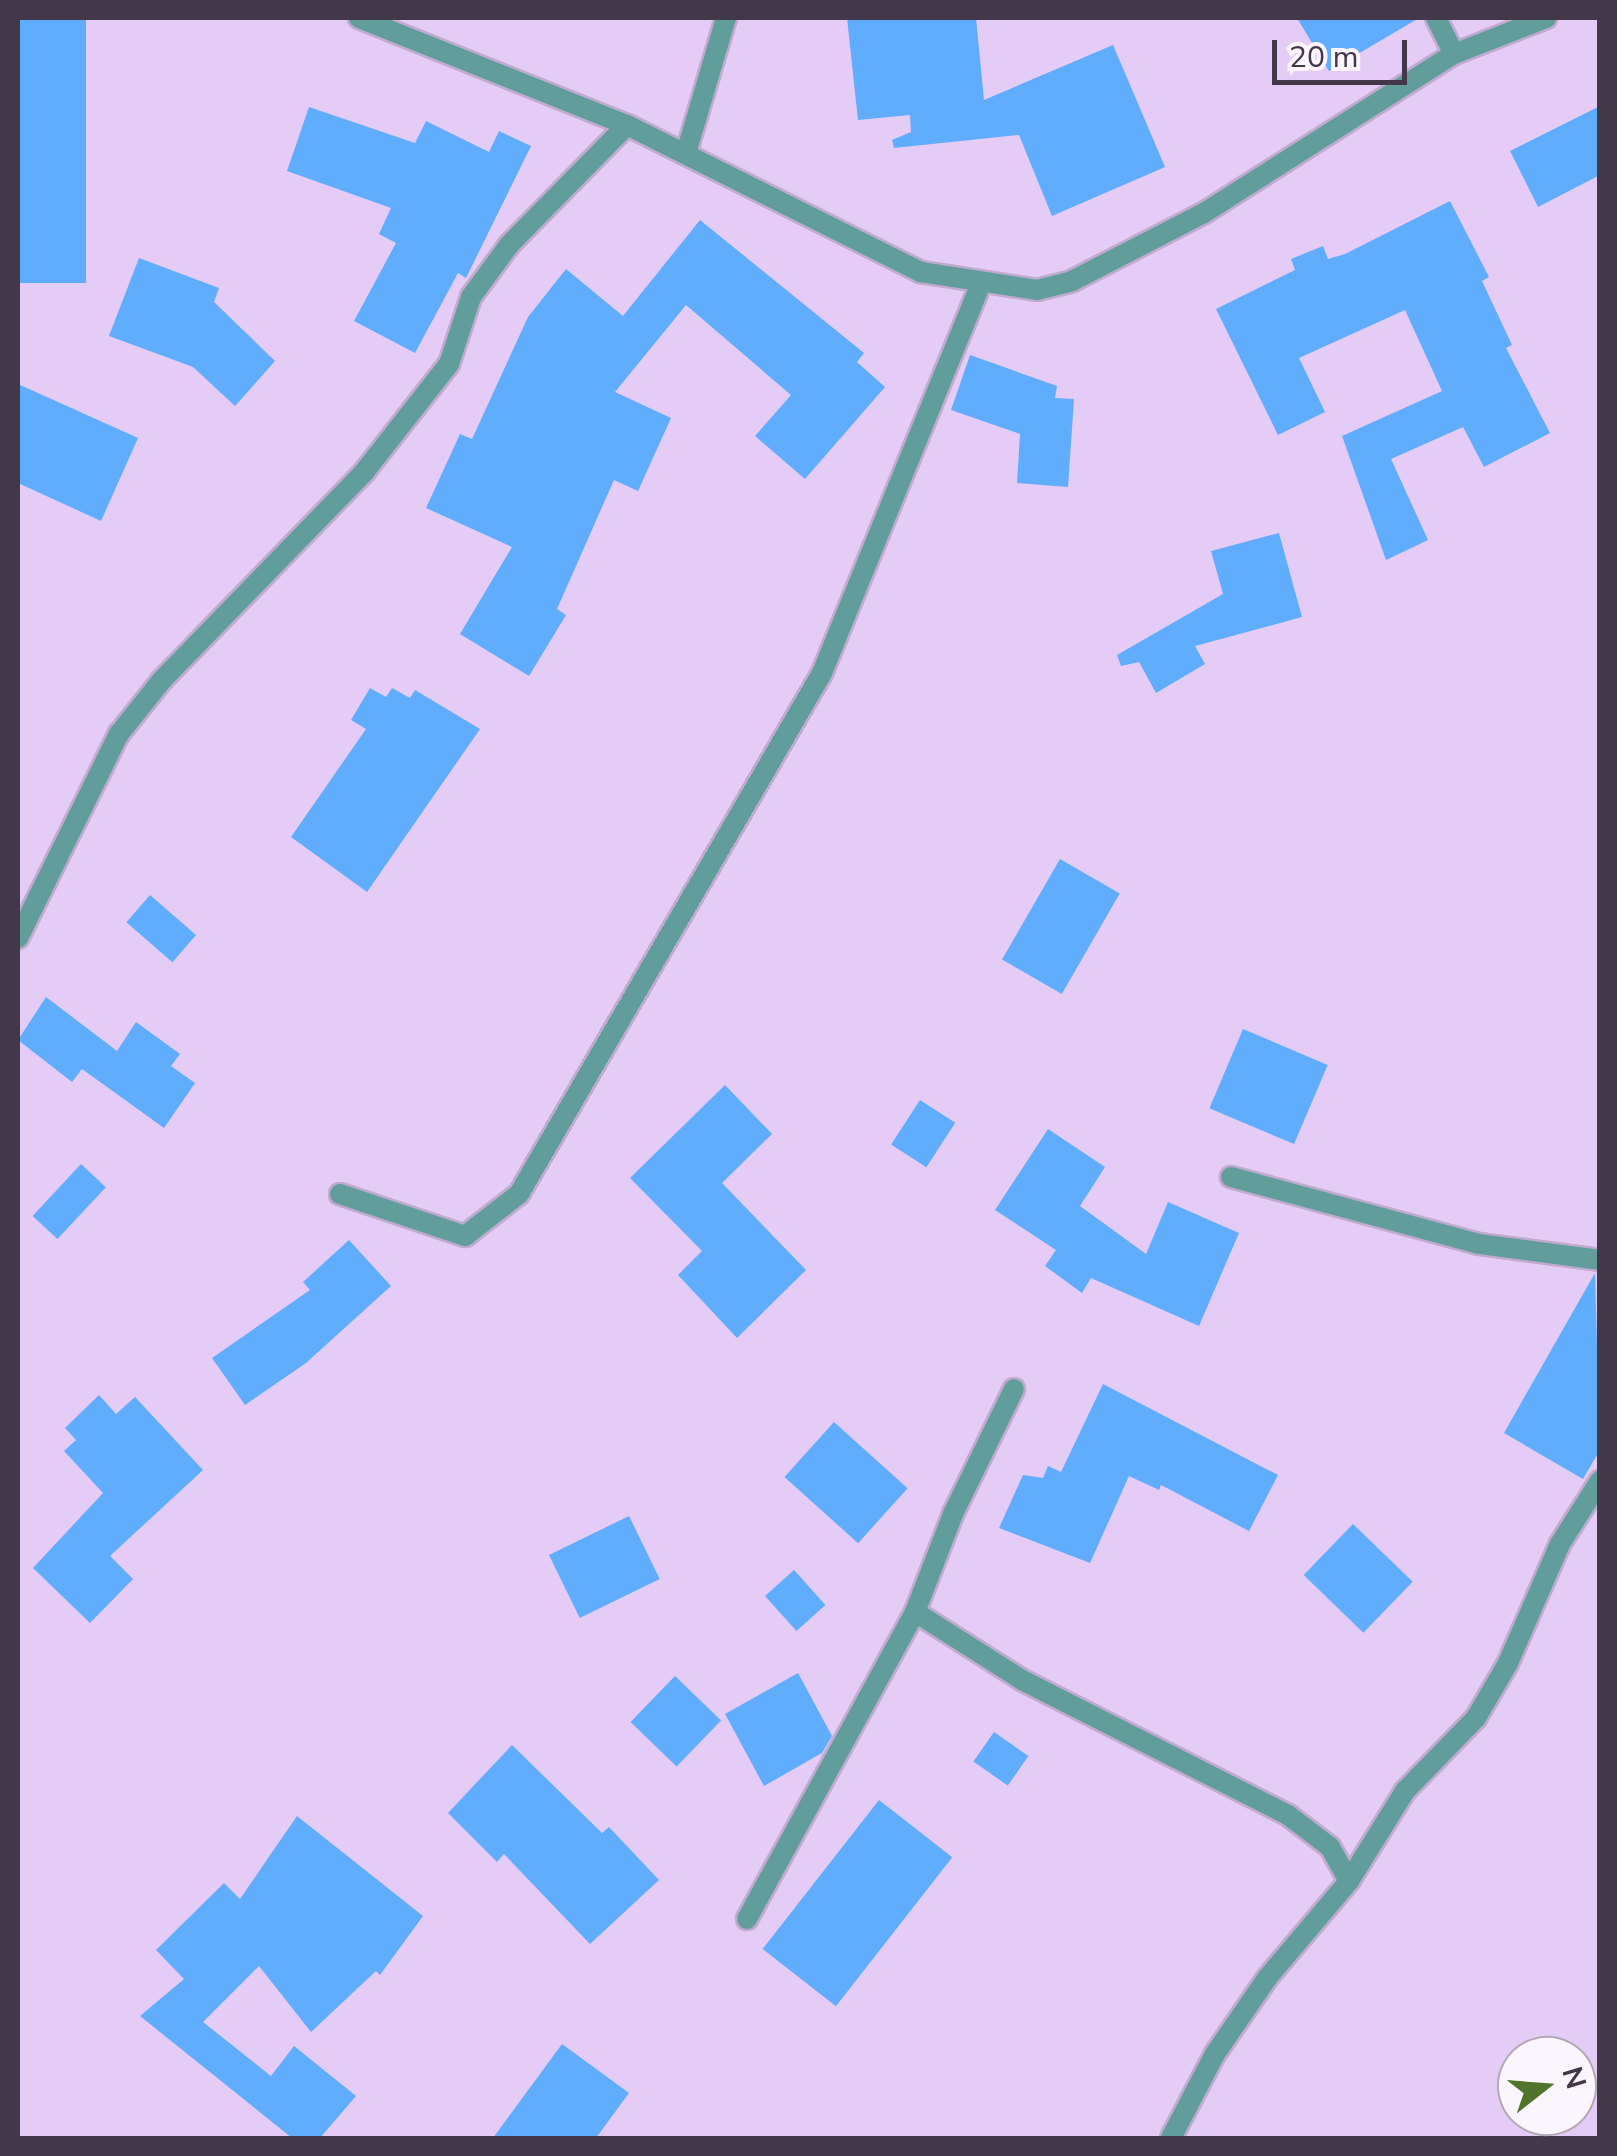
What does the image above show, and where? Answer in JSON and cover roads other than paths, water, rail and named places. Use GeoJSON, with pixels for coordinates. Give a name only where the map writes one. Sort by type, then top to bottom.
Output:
{"type":"FeatureCollection","features":[{"type":"Feature","properties":{"kind":"street"},"geometry":{"type":"LineString","coordinates":[[360,18],[627,125],[921,272],[980,285],[1037,290],[1072,281],[1204,212],[1454,54],[1546,18]]}},
{"type":"Feature","properties":{"kind":"street"},"geometry":{"type":"LineString","coordinates":[[686,152],[726,18]]}},
{"type":"Feature","properties":{"kind":"street"},"geometry":{"type":"LineString","coordinates":[[1436,18],[1454,54]]}},
{"type":"Feature","properties":{"kind":"street"},"geometry":{"type":"LineString","coordinates":[[18,938],[118,734],[162,680],[365,470],[449,364],[471,297],[509,245],[627,125]]}},
{"type":"Feature","properties":{"kind":"street"},"geometry":{"type":"LineString","coordinates":[[340,1194],[465,1236],[519,1194],[822,672],[980,285]]}},
{"type":"Feature","properties":{"kind":"street"},"geometry":{"type":"LineString","coordinates":[[1231,1177],[1479,1244],[1600,1260]]}},
{"type":"Feature","properties":{"kind":"street"},"geometry":{"type":"LineString","coordinates":[[746,1919],[915,1612],[953,1514],[1014,1389]]}},
{"type":"Feature","properties":{"kind":"street"},"geometry":{"type":"LineString","coordinates":[[1171,2138],[1215,2054],[1258,1992],[1348,1881],[1405,1791],[1476,1718],[1508,1664],[1560,1544],[1600,1481]]}},
{"type":"Feature","properties":{"kind":"street"},"geometry":{"type":"LineString","coordinates":[[915,1612],[1022,1680],[1288,1815],[1330,1847],[1348,1881]]}}]}
